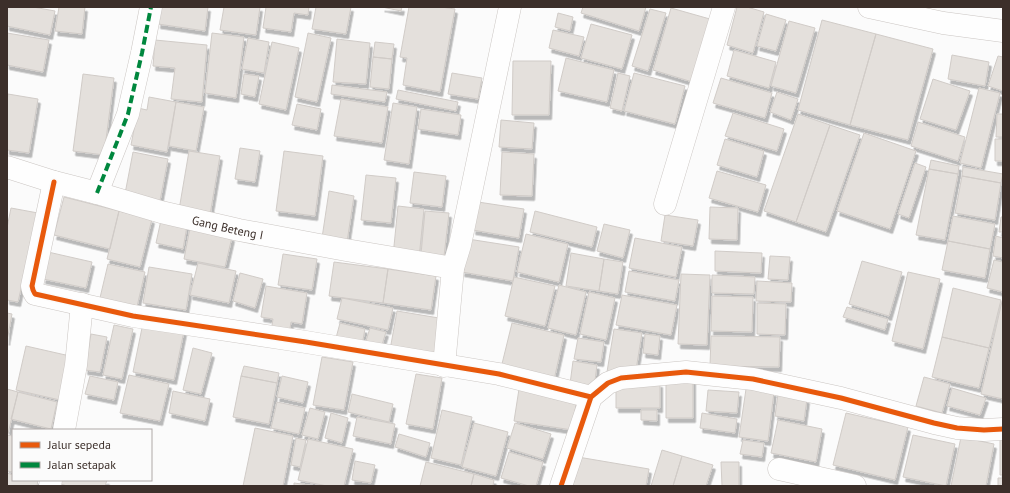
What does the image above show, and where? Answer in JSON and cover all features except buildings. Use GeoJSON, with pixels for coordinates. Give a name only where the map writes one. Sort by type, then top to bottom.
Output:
{"type":"FeatureCollection","features":[{"type":"Feature","properties":{"kind":"street"},"geometry":{"type":"LineString","coordinates":[[98,193],[128,114],[151,7]]}},
{"type":"Feature","properties":{"kind":"street"},"geometry":{"type":"LineString","coordinates":[[444,366],[453,268],[460,245],[510,7]]}},
{"type":"Feature","properties":{"kind":"street"},"geometry":{"type":"LineString","coordinates":[[665,204],[724,7]]}},
{"type":"Feature","properties":{"kind":"street"},"geometry":{"type":"LineString","coordinates":[[869,7],[943,23],[1003,31]]}},
{"type":"Feature","properties":{"kind":"street","name":"Gang Beteng I"},"geometry":{"type":"LineString","coordinates":[[7,167],[54,182],[98,193],[161,212],[239,230],[453,268]]}},
{"type":"Feature","properties":{"kind":"street"},"geometry":{"type":"LineString","coordinates":[[54,182],[32,286],[32,290],[35,294],[132,316],[306,342],[499,374],[591,397]]}},
{"type":"Feature","properties":{"kind":"street"},"geometry":{"type":"LineString","coordinates":[[64,429],[76,365],[82,304]]}},
{"type":"Feature","properties":{"kind":"street"},"geometry":{"type":"LineString","coordinates":[[561,486],[591,397],[608,383],[620,378],[686,372],[753,379],[841,398],[957,428],[984,430],[1003,429]]}},
{"type":"Feature","properties":{"kind":"street"},"geometry":{"type":"LineString","coordinates":[[779,469],[856,486]]}},
{"type":"Feature","properties":{"kind":"marked path"},"geometry":{"type":"LineString","coordinates":[[97,193],[128,114],[151,7]]}},
{"type":"Feature","properties":{"kind":"cycle path"},"geometry":{"type":"LineString","coordinates":[[54,182],[32,286],[35,294],[133,316],[306,342],[499,374],[591,397]]}},
{"type":"Feature","properties":{"kind":"cycle path"},"geometry":{"type":"LineString","coordinates":[[561,486],[591,397],[608,383],[621,378],[686,372],[753,379],[841,398],[957,428],[984,430],[1003,429]]}}]}
